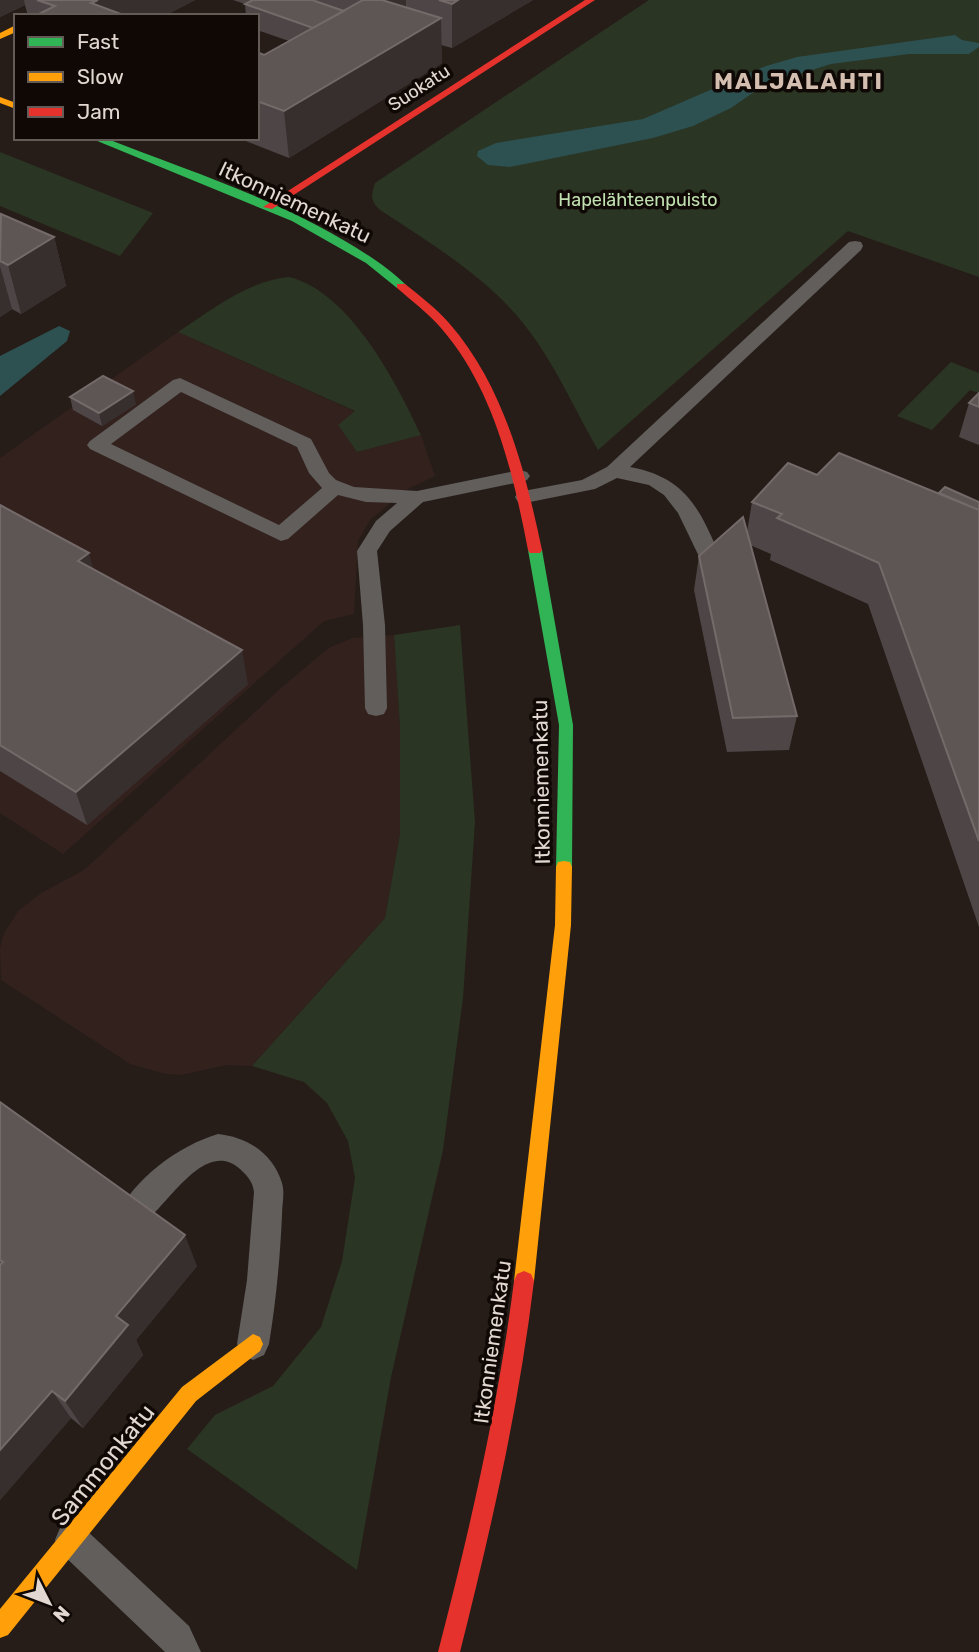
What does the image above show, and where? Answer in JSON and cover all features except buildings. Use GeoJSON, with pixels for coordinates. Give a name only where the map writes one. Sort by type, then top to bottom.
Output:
{"type":"FeatureCollection","features":[{"type":"Feature","properties":{"kind":"main road","name":"Suokatu"},"geometry":{"type":"LineString","coordinates":[[268,207],[591,0]]}},
{"type":"Feature","properties":{"kind":"main road","name":"Itkonniemenkatu"},"geometry":{"type":"LineString","coordinates":[[100,140],[268,207],[332,237],[375,262],[448,328],[476,369],[503,426],[523,486],[566,725],[563,925],[514,1358],[483,1520],[449,1652]]}},
{"type":"Feature","properties":{"kind":"main road","name":"Sammonkatu"},"geometry":{"type":"LineString","coordinates":[[0,1627],[189,1394],[253,1344]]}},
{"type":"Feature","properties":{"kind":"lane"},"geometry":{"type":"LineString","coordinates":[[335,487],[281,534],[97,445],[180,384],[304,443],[313,453],[322,477],[335,487],[380,496],[417,497],[523,486],[588,485],[614,471],[855,246]]}},
{"type":"Feature","properties":{"kind":"lane"},"geometry":{"type":"LineString","coordinates":[[614,471],[660,482],[676,496],[687,510],[715,570]]}},
{"type":"Feature","properties":{"kind":"lane"},"geometry":{"type":"LineString","coordinates":[[376,708],[374,625],[367,551],[383,526],[417,497]]}},
{"type":"Feature","properties":{"kind":"lane"},"geometry":{"type":"LineString","coordinates":[[131,1218],[166,1178],[189,1158],[213,1148],[228,1148],[245,1154],[268,1185],[265,1274],[253,1344]]}},
{"type":"Feature","properties":{"kind":"lane"},"geometry":{"type":"LineString","coordinates":[[72,1541],[177,1638],[183,1652]]}},
{"type":"Feature","properties":{"kind":"shaded area"},"geometry":{"type":"Polygon","coordinates":[[[178,332],[356,412],[357,452],[421,435],[435,476],[406,490],[371,519],[358,541],[354,614],[324,621],[63,854],[0,813],[0,458],[178,332]]]}},
{"type":"Feature","properties":{"kind":"shaded area"},"geometry":{"type":"Polygon","coordinates":[[[394,635],[400,728],[400,834],[385,918],[252,1066],[227,1065],[181,1075],[166,1074],[130,1064],[1,980],[0,948],[4,933],[19,910],[41,893],[84,870],[282,687],[330,647],[353,638],[394,635]]]}},
{"type":"Feature","properties":{"kind":"green space","name":"Hapelähteenpuisto"},"geometry":{"type":"Polygon","coordinates":[[[649,0],[979,0],[979,277],[848,231],[598,450],[552,366],[520,319],[464,267],[380,210],[374,204],[372,194],[375,183],[649,0]]]}},
{"type":"Feature","properties":{"kind":"green space"},"geometry":{"type":"Polygon","coordinates":[[[0,152],[153,213],[120,256],[0,206],[0,152]]]}},
{"type":"Feature","properties":{"kind":"green space"},"geometry":{"type":"Polygon","coordinates":[[[289,277],[311,286],[332,301],[351,320],[384,366],[421,435],[357,452],[338,425],[355,411],[178,332],[245,290],[289,277]]]}},
{"type":"Feature","properties":{"kind":"green space"},"geometry":{"type":"Polygon","coordinates":[[[951,362],[979,373],[979,393],[970,390],[932,430],[897,416],[951,362]]]}},
{"type":"Feature","properties":{"kind":"green space"},"geometry":{"type":"Polygon","coordinates":[[[460,625],[475,822],[463,998],[443,1150],[391,1377],[357,1570],[187,1449],[215,1415],[273,1386],[321,1327],[342,1261],[355,1178],[348,1141],[327,1103],[304,1082],[252,1066],[385,918],[400,834],[400,728],[394,635],[460,625]]]}},
{"type":"Feature","properties":{"kind":"water"},"geometry":{"type":"Polygon","coordinates":[[[955,35],[962,40],[979,43],[979,47],[969,54],[909,54],[831,64],[764,85],[731,108],[693,126],[653,138],[510,167],[488,165],[477,156],[478,151],[496,143],[643,119],[766,66],[797,57],[955,35]]]}},
{"type":"Feature","properties":{"kind":"water"},"geometry":{"type":"Polygon","coordinates":[[[59,326],[70,331],[67,341],[0,396],[0,356],[59,326]]]}},
{"type":"Feature","properties":{"kind":"traffic: fast"},"geometry":{"type":"LineString","coordinates":[[100,140],[256,200],[296,219],[370,261],[401,286]]}},
{"type":"Feature","properties":{"kind":"traffic: fast"},"geometry":{"type":"LineString","coordinates":[[535,550],[566,725],[564,867]]}},
{"type":"Feature","properties":{"kind":"traffic: slow"},"geometry":{"type":"LineString","coordinates":[[0,36],[14,29]]}},
{"type":"Feature","properties":{"kind":"traffic: slow"},"geometry":{"type":"LineString","coordinates":[[0,100],[14,105]]}},
{"type":"Feature","properties":{"kind":"traffic: slow"},"geometry":{"type":"LineString","coordinates":[[524,1281],[563,925],[564,867]]}},
{"type":"Feature","properties":{"kind":"traffic: slow"},"geometry":{"type":"LineString","coordinates":[[0,1627],[189,1394],[253,1344]]}},
{"type":"Feature","properties":{"kind":"traffic: jam"},"geometry":{"type":"LineString","coordinates":[[268,207],[591,0]]}},
{"type":"Feature","properties":{"kind":"traffic: jam"},"geometry":{"type":"LineString","coordinates":[[401,286],[444,324],[481,380],[505,434],[535,550]]}},
{"type":"Feature","properties":{"kind":"traffic: jam"},"geometry":{"type":"LineString","coordinates":[[449,1652],[493,1468],[511,1375],[524,1281]]}},
{"type":"Feature","properties":{"kind":"district","name":"MALJALAHTI"},"geometry":{"type":"Point","coordinates":[799,81]}}]}
